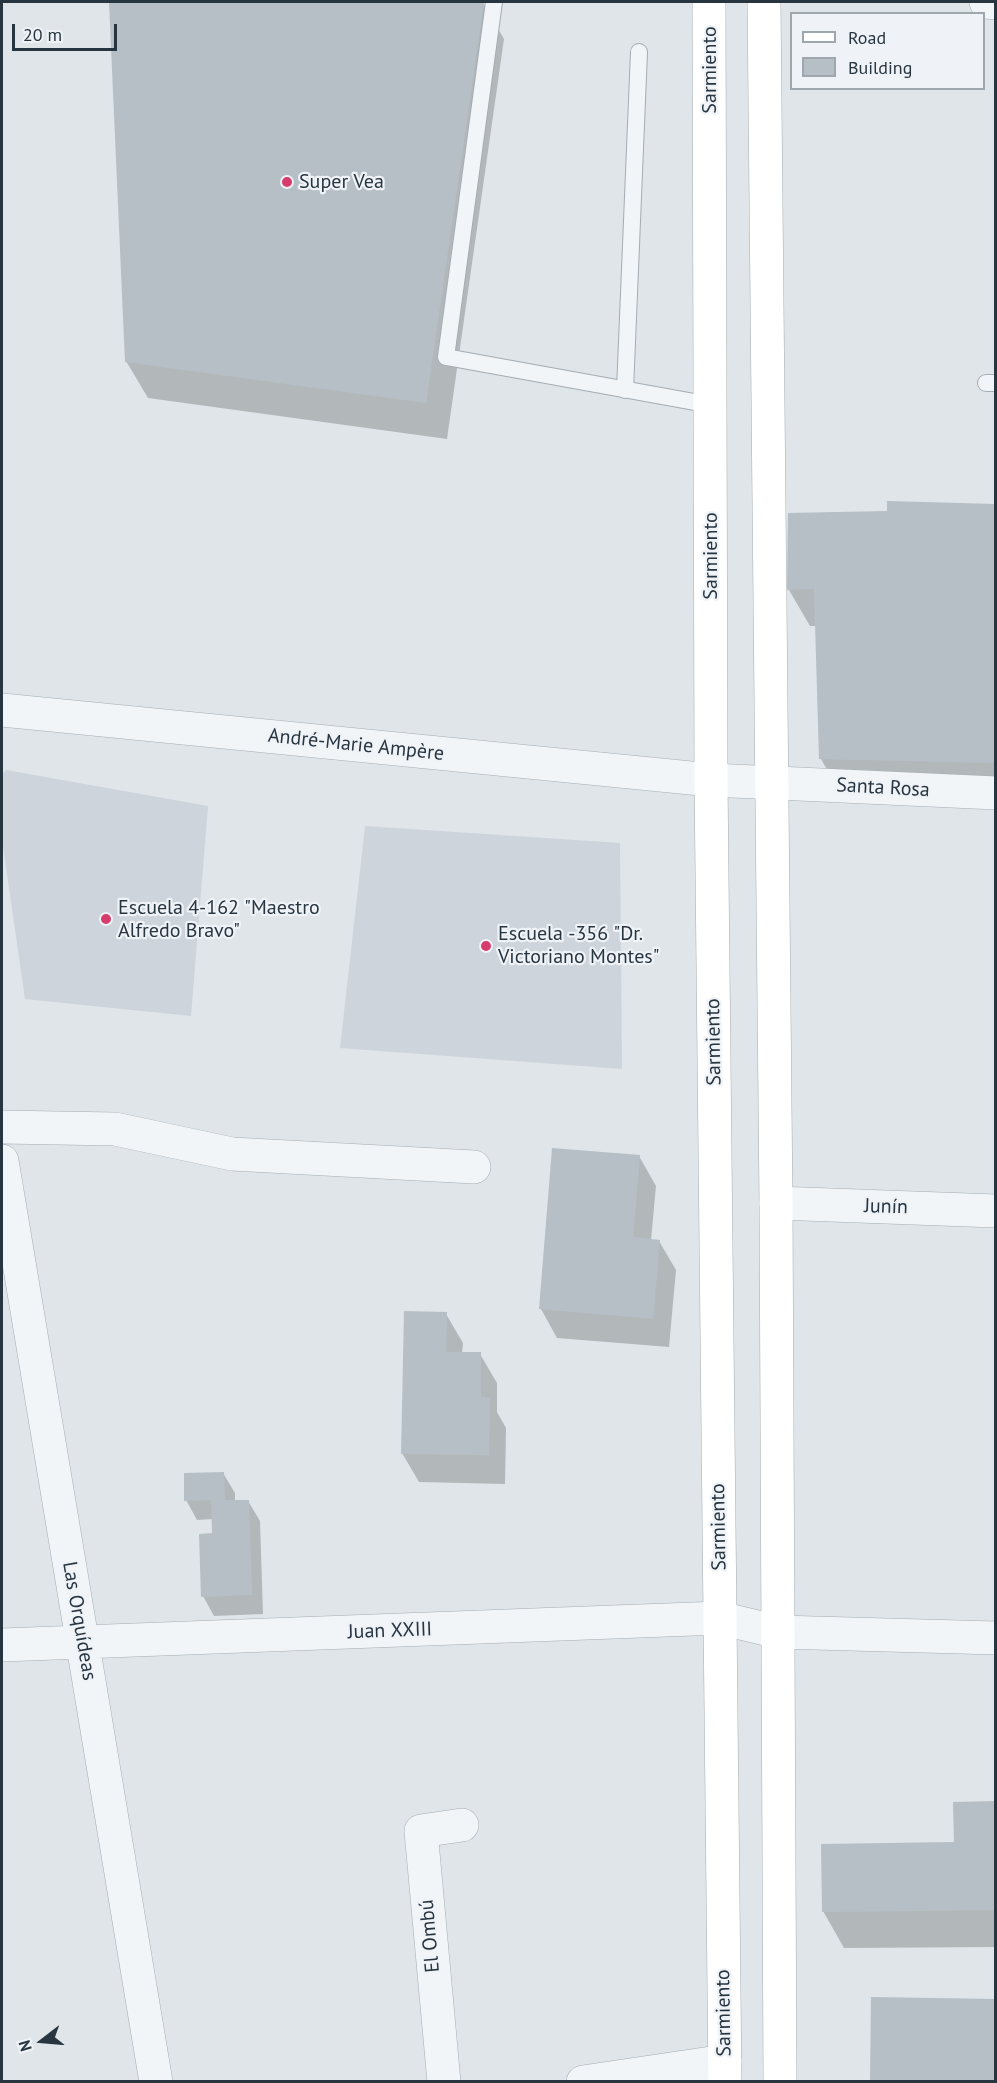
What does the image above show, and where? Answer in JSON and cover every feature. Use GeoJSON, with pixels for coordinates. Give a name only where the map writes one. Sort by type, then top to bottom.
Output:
{"type":"FeatureCollection","features":[{"type":"Feature","properties":{"kind":"main road","name":"Sarmiento"},"geometry":{"type":"LineString","coordinates":[[709,2],[711,780],[725,2072]]}},
{"type":"Feature","properties":{"kind":"main road"},"geometry":{"type":"LineString","coordinates":[[764,2],[776,1203],[780,2082]]}},
{"type":"Feature","properties":{"kind":"street"},"geometry":{"type":"LineString","coordinates":[[986,2],[996,3]]}},
{"type":"Feature","properties":{"kind":"street","name":"André-Marie Ampère"},"geometry":{"type":"LineString","coordinates":[[2,710],[711,780],[771,783]]}},
{"type":"Feature","properties":{"kind":"street","name":"Santa Rosa"},"geometry":{"type":"LineString","coordinates":[[771,783],[996,793]]}},
{"type":"Feature","properties":{"kind":"street"},"geometry":{"type":"LineString","coordinates":[[2,1126],[115,1129],[232,1154],[474,1167]]}},
{"type":"Feature","properties":{"kind":"street","name":"Las Orquídeas"},"geometry":{"type":"LineString","coordinates":[[2,1161],[15,1327],[82,1644],[156,2082]]}},
{"type":"Feature","properties":{"kind":"street","name":"Junín"},"geometry":{"type":"LineString","coordinates":[[776,1203],[996,1211]]}},
{"type":"Feature","properties":{"kind":"street","name":"Juan XXIII"},"geometry":{"type":"LineString","coordinates":[[2,1645],[82,1644],[720,1618],[778,1632],[996,1638]]}},
{"type":"Feature","properties":{"kind":"street","name":"El Ombú"},"geometry":{"type":"LineString","coordinates":[[444,2082],[421,1831],[462,1825]]}},
{"type":"Feature","properties":{"kind":"street"},"geometry":{"type":"LineString","coordinates":[[583,2082],[725,2072]]}},
{"type":"Feature","properties":{"kind":"lane"},"geometry":{"type":"LineString","coordinates":[[494,2],[446,357],[711,405]]}},
{"type":"Feature","properties":{"kind":"lane"},"geometry":{"type":"LineString","coordinates":[[625,390],[639,52]]}},
{"type":"Feature","properties":{"kind":"shaded area","name":"Escuela 4-162 \"Maestro Alfredo Bravo\""},"geometry":{"type":"Polygon","coordinates":[[[6,770],[208,806],[191,1016],[25,999],[2,839],[2,775],[6,770]]]}},
{"type":"Feature","properties":{"kind":"shaded area","name":"Escuela -356 \"Dr. Victoriano Montes\""},"geometry":{"type":"Polygon","coordinates":[[[365,826],[620,843],[622,1069],[340,1048],[365,826]]]}},
{"type":"Feature","properties":{"kind":"building","name":"Super Vea"},"geometry":{"type":"Polygon","coordinates":[[[109,2],[484,2],[426,403],[125,362],[109,2]]]}},
{"type":"Feature","properties":{"kind":"building"},"geometry":{"type":"Polygon","coordinates":[[[887,501],[996,504],[996,763],[819,759],[814,589],[787,590],[788,513],[887,511],[887,501]]]}},
{"type":"Feature","properties":{"kind":"building"},"geometry":{"type":"Polygon","coordinates":[[[552,1148],[640,1155],[633,1237],[660,1240],[653,1319],[539,1309],[552,1148]]]}},
{"type":"Feature","properties":{"kind":"building"},"geometry":{"type":"Polygon","coordinates":[[[404,1311],[447,1312],[446,1352],[481,1352],[481,1397],[490,1398],[489,1455],[401,1454],[404,1311]]]}},
{"type":"Feature","properties":{"kind":"building"},"geometry":{"type":"Polygon","coordinates":[[[224,1472],[225,1500],[249,1500],[252,1595],[201,1597],[199,1534],[212,1533],[211,1500],[184,1501],[184,1473],[224,1472]]]}},
{"type":"Feature","properties":{"kind":"building"},"geometry":{"type":"Polygon","coordinates":[[[996,1801],[996,1910],[822,1912],[821,1844],[954,1842],[953,1802],[996,1801]]]}},
{"type":"Feature","properties":{"kind":"building"},"geometry":{"type":"Polygon","coordinates":[[[871,1997],[996,1999],[996,2082],[870,2082],[871,1997]]]}},
{"type":"Feature","properties":{"kind":"place","name":"Super Vea"},"geometry":{"type":"Point","coordinates":[287,182]}},
{"type":"Feature","properties":{"kind":"place","name":"Escuela 4-162 \"Maestro Alfredo Bravo\""},"geometry":{"type":"Point","coordinates":[106,919]}},
{"type":"Feature","properties":{"kind":"place","name":"Escuela -356 \"Dr. Victoriano Montes\""},"geometry":{"type":"Point","coordinates":[486,946]}}]}
